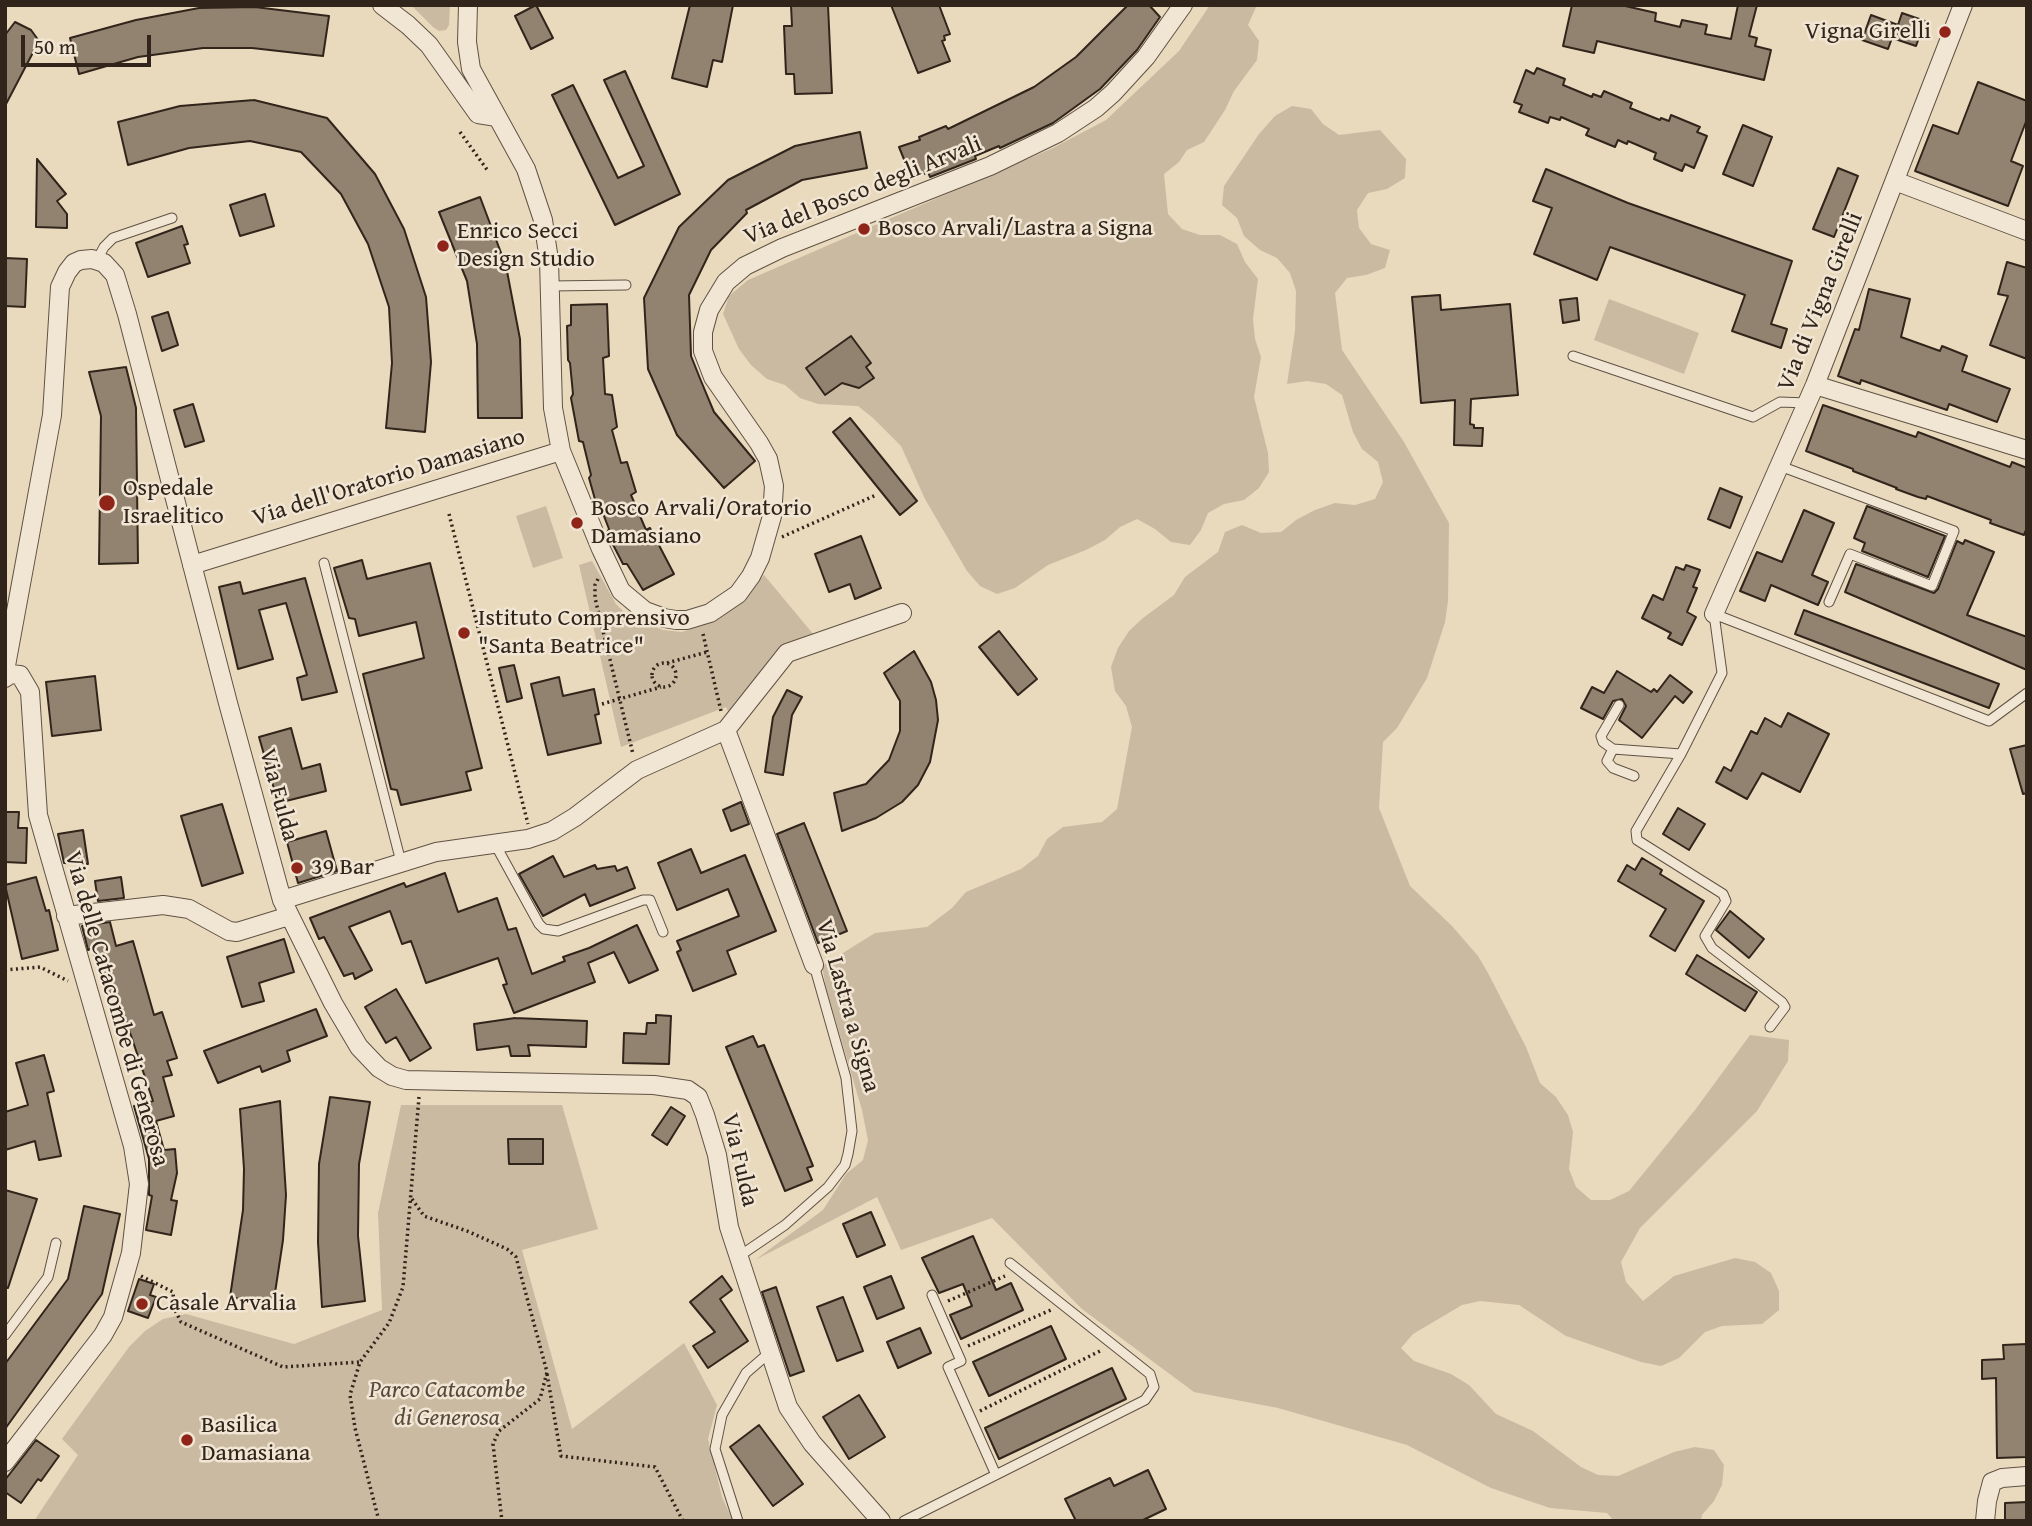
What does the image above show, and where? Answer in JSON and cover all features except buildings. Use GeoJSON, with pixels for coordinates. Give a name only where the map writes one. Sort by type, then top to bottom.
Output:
{"type":"FeatureCollection","features":[{"type":"Feature","properties":{"kind":"street"},"geometry":{"type":"LineString","coordinates":[[382,5],[429,45],[478,114],[497,117]]}},
{"type":"Feature","properties":{"kind":"street","name":"Via del Bosco degli Arvali"},"geometry":{"type":"LineString","coordinates":[[468,5],[467,43],[471,69],[526,169],[539,205],[548,251],[551,390],[561,451],[621,591],[645,611],[676,620],[698,617],[722,606],[738,594],[751,576],[765,544],[774,507],[771,468],[760,443],[713,377],[703,351],[705,322],[721,288],[738,271],[782,248],[990,166],[1058,133],[1096,108],[1118,88],[1154,46],[1183,5]]}},
{"type":"Feature","properties":{"kind":"street","name":"Via di Vigna Girelli"},"geometry":{"type":"LineString","coordinates":[[1714,614],[1815,385],[1964,5]]}},
{"type":"Feature","properties":{"kind":"street"},"geometry":{"type":"LineString","coordinates":[[1895,181],[2027,231]]}},
{"type":"Feature","properties":{"kind":"street"},"geometry":{"type":"LineString","coordinates":[[5,671],[52,415],[60,287],[66,272],[74,263],[88,258],[97,260]]}},
{"type":"Feature","properties":{"kind":"street","name":"Via Fulda"},"geometry":{"type":"LineString","coordinates":[[97,260],[110,268],[118,282],[285,908],[333,1003],[368,1058],[391,1076],[421,1082],[654,1085],[688,1090],[698,1097],[717,1155],[729,1227],[788,1407],[803,1432],[881,1521]]}},
{"type":"Feature","properties":{"kind":"street"},"geometry":{"type":"LineString","coordinates":[[1815,385],[2027,450]]}},
{"type":"Feature","properties":{"kind":"street","name":"Via dell'Oratorio Damasiano"},"geometry":{"type":"LineString","coordinates":[[192,565],[561,451]]}},
{"type":"Feature","properties":{"kind":"street"},"geometry":{"type":"LineString","coordinates":[[66,916],[163,905],[189,909],[237,932],[285,908],[401,862],[436,852],[528,839],[552,831],[575,817],[636,770],[726,730],[788,653],[902,613]]}},
{"type":"Feature","properties":{"kind":"street","name":"Via delle Catacombe di Generosa"},"geometry":{"type":"LineString","coordinates":[[5,678],[10,674],[20,675],[30,692],[38,815],[139,1174],[128,1269],[117,1306],[103,1335],[5,1462]]}},
{"type":"Feature","properties":{"kind":"street","name":"Via Lastra a Signa"},"geometry":{"type":"LineString","coordinates":[[726,730],[814,965]]}},
{"type":"Feature","properties":{"kind":"street"},"geometry":{"type":"LineString","coordinates":[[1985,1521],[1992,1482],[2002,1478],[2027,1476]]}},
{"type":"Feature","properties":{"kind":"lane"},"geometry":{"type":"LineString","coordinates":[[97,260],[113,238],[172,218]]}},
{"type":"Feature","properties":{"kind":"lane"},"geometry":{"type":"LineString","coordinates":[[550,286],[626,285]]}},
{"type":"Feature","properties":{"kind":"lane"},"geometry":{"type":"LineString","coordinates":[[1573,356],[1753,417],[1780,402],[1807,403]]}},
{"type":"Feature","properties":{"kind":"lane"},"geometry":{"type":"LineString","coordinates":[[1780,466],[1954,531],[1932,586],[1850,554],[1829,602]]}},
{"type":"Feature","properties":{"kind":"lane"},"geometry":{"type":"LineString","coordinates":[[324,563],[401,862]]}},
{"type":"Feature","properties":{"kind":"lane"},"geometry":{"type":"LineString","coordinates":[[1770,1027],[1785,1007],[1782,1002],[1712,948],[1705,936],[1726,901],[1723,894],[1637,840],[1636,831],[1681,754],[1722,673],[1714,614],[1989,721],[2027,693]]}},
{"type":"Feature","properties":{"kind":"lane"},"geometry":{"type":"LineString","coordinates":[[1619,705],[1601,736],[1603,742],[1613,749],[1681,754]]}},
{"type":"Feature","properties":{"kind":"lane"},"geometry":{"type":"LineString","coordinates":[[1613,749],[1607,761],[1613,768],[1634,776]]}},
{"type":"Feature","properties":{"kind":"lane"},"geometry":{"type":"LineString","coordinates":[[495,844],[544,929],[558,931],[649,900],[663,932]]}},
{"type":"Feature","properties":{"kind":"lane","name":"Via Lastra a Signa"},"geometry":{"type":"LineString","coordinates":[[738,1257],[785,1225],[828,1187],[845,1165],[848,1154],[852,1131],[846,1078],[814,965]]}},
{"type":"Feature","properties":{"kind":"lane"},"geometry":{"type":"LineString","coordinates":[[5,1335],[48,1277],[57,1243]]}},
{"type":"Feature","properties":{"kind":"lane"},"geometry":{"type":"LineString","coordinates":[[904,1521],[1145,1400],[1154,1387],[1150,1374],[1010,1263]]}},
{"type":"Feature","properties":{"kind":"lane"},"geometry":{"type":"LineString","coordinates":[[932,1295],[961,1361],[948,1367],[996,1475]]}},
{"type":"Feature","properties":{"kind":"lane"},"geometry":{"type":"LineString","coordinates":[[738,1521],[715,1449],[722,1415],[746,1373],[769,1353]]}},
{"type":"Feature","properties":{"kind":"path"},"geometry":{"type":"LineString","coordinates":[[460,132],[488,171]]}},
{"type":"Feature","properties":{"kind":"path"},"geometry":{"type":"LineString","coordinates":[[765,544],[876,495]]}},
{"type":"Feature","properties":{"kind":"path"},"geometry":{"type":"LineString","coordinates":[[449,514],[528,824]]}},
{"type":"Feature","properties":{"kind":"path"},"geometry":{"type":"LineString","coordinates":[[609,567],[595,585],[595,598],[636,770]]}},
{"type":"Feature","properties":{"kind":"path"},"geometry":{"type":"LineString","coordinates":[[698,617],[726,730]]}},
{"type":"Feature","properties":{"kind":"path"},"geometry":{"type":"LineString","coordinates":[[662,687],[655,683],[653,672],[657,666],[707,652]]}},
{"type":"Feature","properties":{"kind":"path"},"geometry":{"type":"LineString","coordinates":[[602,704],[673,684],[676,677],[672,666],[665,663]]}},
{"type":"Feature","properties":{"kind":"path"},"geometry":{"type":"LineString","coordinates":[[5,971],[40,967],[61,976],[90,996]]}},
{"type":"Feature","properties":{"kind":"path"},"geometry":{"type":"LineString","coordinates":[[379,1521],[355,1428],[350,1395],[360,1362],[389,1323],[403,1287],[421,1082]]}},
{"type":"Feature","properties":{"kind":"path"},"geometry":{"type":"LineString","coordinates":[[410,1197],[424,1216],[467,1231],[507,1249],[516,1257],[547,1372],[561,1456],[655,1467],[683,1521]]}},
{"type":"Feature","properties":{"kind":"path"},"geometry":{"type":"LineString","coordinates":[[128,1269],[173,1292],[174,1308],[181,1322],[283,1367],[360,1362]]}},
{"type":"Feature","properties":{"kind":"path"},"geometry":{"type":"LineString","coordinates":[[937,1307],[1019,1270]]}},
{"type":"Feature","properties":{"kind":"path"},"geometry":{"type":"LineString","coordinates":[[957,1351],[1063,1305]]}},
{"type":"Feature","properties":{"kind":"path"},"geometry":{"type":"LineString","coordinates":[[970,1416],[1113,1345]]}},
{"type":"Feature","properties":{"kind":"path"},"geometry":{"type":"LineString","coordinates":[[502,1521],[493,1444],[499,1431],[540,1399],[547,1372]]}},
{"type":"Feature","properties":{"kind":"green space"},"geometry":{"type":"Polygon","coordinates":[[[411,5],[450,5],[449,25],[446,30],[439,31],[433,27],[411,5]]]}},
{"type":"Feature","properties":{"kind":"green space"},"geometry":{"type":"Polygon","coordinates":[[[1210,5],[1257,5],[1248,25],[1259,41],[1257,60],[1234,91],[1204,142],[1187,150],[1179,162],[1164,174],[1168,214],[1182,229],[1200,235],[1220,235],[1237,244],[1245,262],[1258,279],[1253,319],[1255,339],[1261,357],[1254,397],[1268,453],[1269,472],[1259,488],[1244,500],[1224,504],[1208,513],[1201,530],[1190,545],[1171,542],[1137,519],[1120,527],[1105,540],[1048,565],[1015,588],[997,594],[980,586],[967,571],[925,499],[901,446],[873,418],[858,406],[818,404],[800,398],[785,385],[767,379],[751,365],[739,349],[723,314],[729,296],[748,280],[1053,148],[1106,120],[1179,51],[1210,5]]]}},
{"type":"Feature","properties":{"kind":"green space"},"geometry":{"type":"Polygon","coordinates":[[[1292,106],[1311,109],[1323,124],[1339,135],[1380,130],[1406,159],[1405,178],[1387,189],[1368,193],[1357,210],[1359,228],[1371,244],[1390,250],[1385,268],[1347,278],[1335,293],[1342,350],[1404,442],[1449,523],[1448,601],[1445,622],[1427,678],[1397,728],[1383,742],[1379,808],[1410,886],[1452,926],[1478,956],[1488,973],[1526,1047],[1540,1083],[1556,1097],[1568,1115],[1573,1132],[1569,1169],[1576,1187],[1591,1200],[1610,1200],[1629,1191],[1695,1110],[1750,1035],[1789,1040],[1788,1061],[1757,1111],[1640,1228],[1621,1262],[1626,1282],[1643,1301],[1674,1276],[1735,1258],[1755,1262],[1771,1273],[1779,1291],[1779,1310],[1762,1324],[1722,1326],[1705,1332],[1679,1358],[1661,1366],[1641,1362],[1566,1336],[1519,1305],[1480,1301],[1462,1305],[1413,1334],[1401,1348],[1414,1361],[1451,1374],[1469,1385],[1496,1414],[1533,1431],[1581,1467],[1598,1475],[1618,1476],[1674,1452],[1695,1447],[1714,1450],[1724,1465],[1722,1485],[1714,1501],[1702,1515],[1701,1521],[1614,1521],[1607,1513],[1550,1508],[1491,1488],[1407,1445],[1278,1408],[1194,1392],[1082,1309],[992,1218],[901,1250],[877,1197],[755,1260],[823,1210],[846,1174],[863,1160],[868,1140],[822,966],[875,933],[927,927],[952,908],[966,892],[1021,869],[1038,856],[1047,839],[1063,827],[1102,822],[1117,809],[1132,727],[1126,706],[1115,691],[1111,667],[1118,648],[1129,631],[1174,595],[1185,577],[1218,552],[1225,532],[1242,525],[1261,533],[1281,532],[1315,510],[1335,503],[1355,505],[1375,499],[1383,482],[1378,462],[1362,449],[1353,432],[1342,395],[1326,384],[1307,381],[1287,384],[1295,331],[1296,291],[1290,273],[1277,258],[1260,250],[1244,236],[1237,218],[1222,205],[1224,186],[1259,134],[1275,116],[1292,106]]]}},
{"type":"Feature","properties":{"kind":"green space"},"geometry":{"type":"Polygon","coordinates":[[[1609,299],[1699,333],[1684,374],[1594,340],[1609,299]]]}},
{"type":"Feature","properties":{"kind":"green space"},"geometry":{"type":"Polygon","coordinates":[[[546,506],[563,558],[533,568],[516,516],[546,506]]]}},
{"type":"Feature","properties":{"kind":"green space"},"geometry":{"type":"Polygon","coordinates":[[[592,561],[616,604],[628,616],[663,630],[682,632],[719,619],[744,598],[764,575],[814,635],[788,643],[773,657],[729,713],[726,707],[621,747],[579,565],[592,561]]]}},
{"type":"Feature","properties":{"kind":"green space","name":"Parco Catacombe di Generosa"},"geometry":{"type":"Polygon","coordinates":[[[401,1105],[562,1105],[598,1229],[522,1250],[572,1429],[684,1343],[717,1405],[708,1439],[722,1497],[733,1521],[34,1521],[78,1455],[62,1439],[129,1347],[145,1331],[163,1319],[186,1314],[294,1344],[382,1310],[378,1213],[401,1105]]]}},
{"type":"Feature","properties":{"kind":"place","name":"Vigna Girelli"},"geometry":{"type":"Point","coordinates":[1945,32]}},
{"type":"Feature","properties":{"kind":"place","name":"Bosco Arvali/Lastra a Signa"},"geometry":{"type":"Point","coordinates":[864,229]}},
{"type":"Feature","properties":{"kind":"place","name":"Enrico Secci Design Studio"},"geometry":{"type":"Point","coordinates":[443,246]}},
{"type":"Feature","properties":{"kind":"place","name":"Ospedale Israelitico"},"geometry":{"type":"Point","coordinates":[107,503]}},
{"type":"Feature","properties":{"kind":"place","name":"Bosco Arvali/Oratorio Damasiano"},"geometry":{"type":"Point","coordinates":[577,523]}},
{"type":"Feature","properties":{"kind":"place","name":"Istituto Comprensivo \"Santa Beatrice\""},"geometry":{"type":"Point","coordinates":[464,633]}},
{"type":"Feature","properties":{"kind":"place","name":"39 Bar"},"geometry":{"type":"Point","coordinates":[297,868]}},
{"type":"Feature","properties":{"kind":"place","name":"Casale Arvalia"},"geometry":{"type":"Point","coordinates":[142,1304]}},
{"type":"Feature","properties":{"kind":"place","name":"Basilica Damasiana"},"geometry":{"type":"Point","coordinates":[187,1440]}}]}
